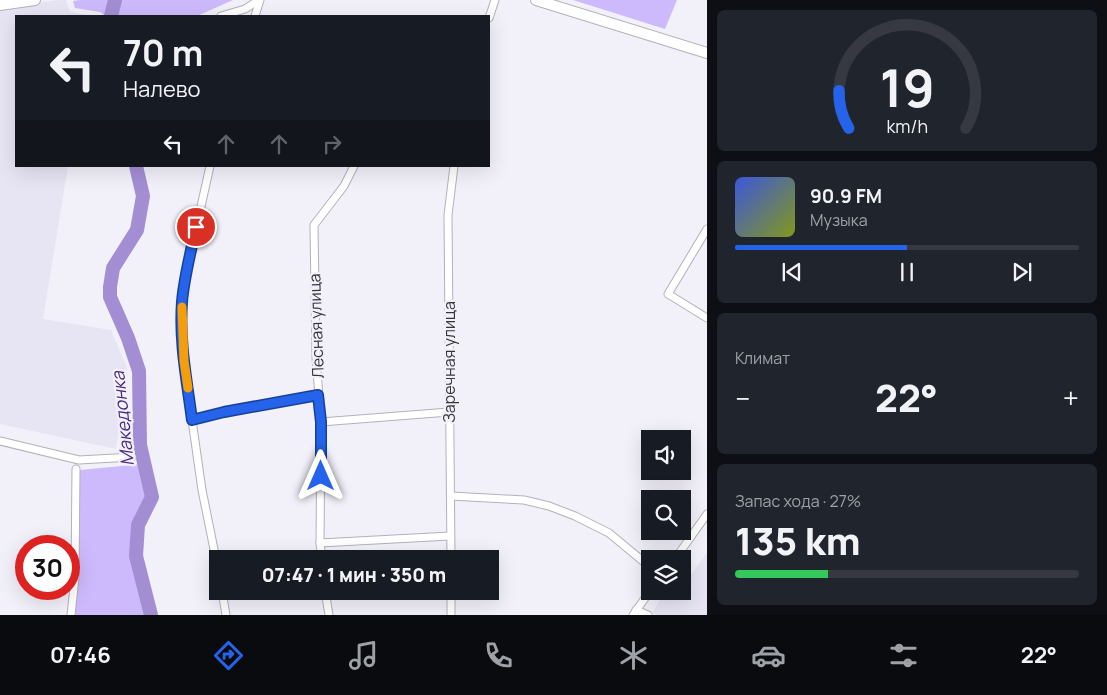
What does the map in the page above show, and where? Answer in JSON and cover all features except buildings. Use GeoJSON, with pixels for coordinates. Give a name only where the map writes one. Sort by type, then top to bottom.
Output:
{"type":"FeatureCollection","features":[{"type":"Feature","properties":{"kind":"main road"},"geometry":{"type":"LineString","coordinates":[[0,5],[36,0]]}},
{"type":"Feature","properties":{"kind":"main road"},"geometry":{"type":"LineString","coordinates":[[536,0],[707,53]]}},
{"type":"Feature","properties":{"kind":"street"},"geometry":{"type":"LineString","coordinates":[[225,15],[245,9],[260,0]]}},
{"type":"Feature","properties":{"kind":"street"},"geometry":{"type":"LineString","coordinates":[[255,15],[260,0]]}},
{"type":"Feature","properties":{"kind":"street"},"geometry":{"type":"LineString","coordinates":[[490,15],[495,0]]}},
{"type":"Feature","properties":{"kind":"street"},"geometry":{"type":"LineString","coordinates":[[210,167],[185,278],[182,303],[184,361],[202,490],[214,550]]}},
{"type":"Feature","properties":{"kind":"street","name":"Лесная улица"},"geometry":{"type":"LineString","coordinates":[[321,550],[321,422],[318,395],[314,225],[344,186],[354,167]]}},
{"type":"Feature","properties":{"kind":"street","name":"Заречная улица"},"geometry":{"type":"LineString","coordinates":[[451,550],[448,215],[454,167]]}},
{"type":"Feature","properties":{"kind":"street"},"geometry":{"type":"LineString","coordinates":[[707,229],[668,294],[707,318]]}},
{"type":"Feature","properties":{"kind":"street"},"geometry":{"type":"LineString","coordinates":[[192,420],[224,412],[318,395]]}},
{"type":"Feature","properties":{"kind":"street"},"geometry":{"type":"LineString","coordinates":[[321,422],[449,412]]}},
{"type":"Feature","properties":{"kind":"street"},"geometry":{"type":"LineString","coordinates":[[0,441],[79,460],[132,458]]}},
{"type":"Feature","properties":{"kind":"street"},"geometry":{"type":"LineString","coordinates":[[71,615],[75,577],[76,469]]}},
{"type":"Feature","properties":{"kind":"street"},"geometry":{"type":"LineString","coordinates":[[451,496],[524,500],[549,506],[582,519],[610,534],[641,560]]}},
{"type":"Feature","properties":{"kind":"street"},"geometry":{"type":"LineString","coordinates":[[681,550],[707,514]]}},
{"type":"Feature","properties":{"kind":"street"},"geometry":{"type":"LineString","coordinates":[[320,543],[450,536]]}},
{"type":"Feature","properties":{"kind":"street"},"geometry":{"type":"LineString","coordinates":[[224,600],[226,615]]}},
{"type":"Feature","properties":{"kind":"street"},"geometry":{"type":"LineString","coordinates":[[326,600],[329,615]]}},
{"type":"Feature","properties":{"kind":"street"},"geometry":{"type":"LineString","coordinates":[[451,600],[452,615]]}},
{"type":"Feature","properties":{"kind":"street"},"geometry":{"type":"LineString","coordinates":[[643,600],[634,612],[648,615]]}},
{"type":"Feature","properties":{"kind":"shaded area"},"geometry":{"type":"Polygon","coordinates":[[[66,0],[70,12],[87,15],[15,15],[15,167],[68,167],[43,319],[111,330],[127,368],[116,449],[0,424],[0,7],[66,0]]]}},
{"type":"Feature","properties":{"kind":"shaded area"},"geometry":{"type":"Polygon","coordinates":[[[233,0],[199,15],[104,15],[100,12],[75,8],[73,1],[233,0]]]}},
{"type":"Feature","properties":{"kind":"shaded area"},"geometry":{"type":"Polygon","coordinates":[[[573,0],[677,0],[665,29],[573,0]]]}},
{"type":"Feature","properties":{"kind":"shaded area"},"geometry":{"type":"Polygon","coordinates":[[[142,464],[149,496],[135,525],[132,557],[146,615],[74,615],[76,600],[80,600],[80,470],[142,464]]]}},
{"type":"Feature","properties":{"kind":"shaded area"},"geometry":{"type":"Polygon","coordinates":[[[707,553],[707,615],[657,615],[652,613],[660,600],[691,600],[691,575],[707,553]]]}},
{"type":"Feature","properties":{"kind":"waterway","name":"Македонка"},"geometry":{"type":"LineString","coordinates":[[111,15],[115,0]]}},
{"type":"Feature","properties":{"kind":"waterway","name":"Македонка"},"geometry":{"type":"LineString","coordinates":[[136,167],[143,196],[137,230],[113,268],[110,297],[128,338],[139,371],[140,445],[152,497],[138,525],[136,556],[151,615]]}},
{"type":"Feature","properties":{"kind":"slow traffic"},"geometry":{"type":"LineString","coordinates":[[182,307],[184,361],[188,388]]}},
{"type":"Feature","properties":{"kind":"route"},"geometry":{"type":"LineString","coordinates":[[196,227],[184,283],[182,303],[184,361],[192,420],[224,412],[318,395],[321,422],[321,476]]}}]}
